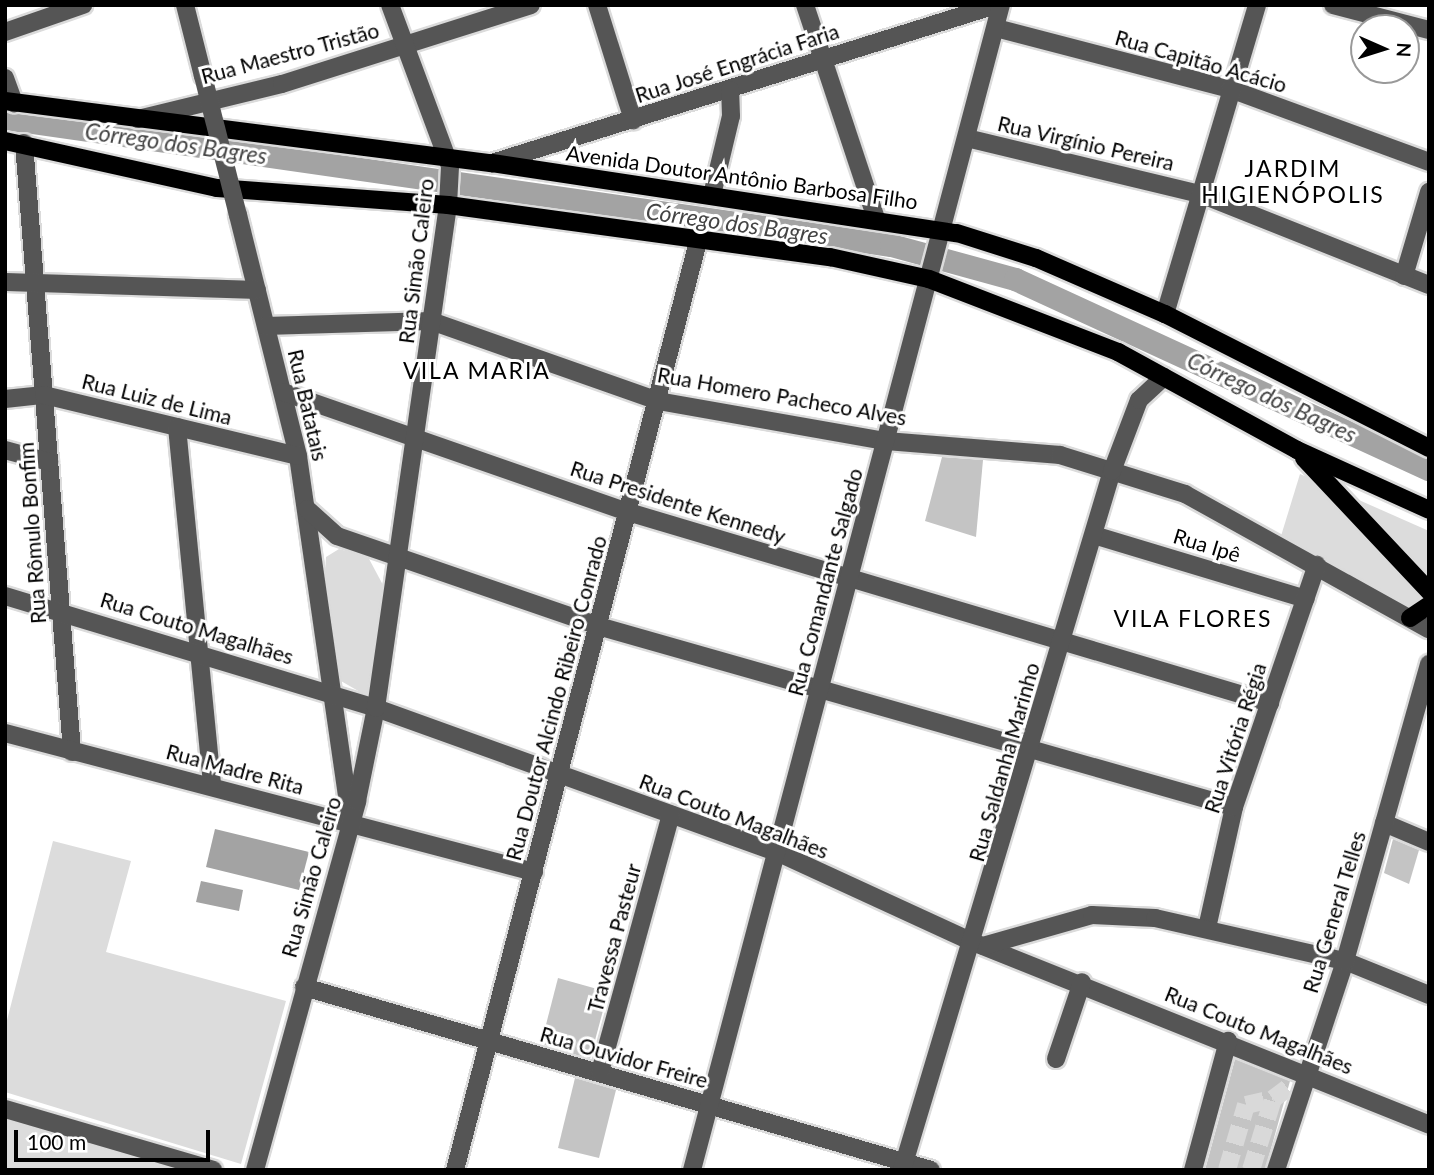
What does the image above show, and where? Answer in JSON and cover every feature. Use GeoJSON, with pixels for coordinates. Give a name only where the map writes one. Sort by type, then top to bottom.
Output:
{"type":"FeatureCollection","features":[{"type":"Feature","properties":{"kind":"main road","name":"Avenida Doutor Antônio Barbosa Filho"},"geometry":{"type":"LineString","coordinates":[[9,102],[450,166],[492,163],[876,219],[1036,258],[1165,314],[1429,448]]}},
{"type":"Feature","properties":{"kind":"main road"},"geometry":{"type":"LineString","coordinates":[[5,141],[24,143],[217,188],[449,201],[930,275],[1065,328],[1164,377],[1297,450],[1429,510]]}},
{"type":"Feature","properties":{"kind":"main road"},"geometry":{"type":"LineString","coordinates":[[1297,450],[1429,592]]}},
{"type":"Feature","properties":{"kind":"main road"},"geometry":{"type":"LineString","coordinates":[[1410,618],[1429,605]]}},
{"type":"Feature","properties":{"kind":"street"},"geometry":{"type":"LineString","coordinates":[[5,32],[83,5]]}},
{"type":"Feature","properties":{"kind":"street","name":"Rua Batatais"},"geometry":{"type":"LineString","coordinates":[[186,5],[298,456],[335,695],[349,822]]}},
{"type":"Feature","properties":{"kind":"street"},"geometry":{"type":"LineString","coordinates":[[390,5],[450,166]]}},
{"type":"Feature","properties":{"kind":"street","name":"Rua Maestro Tristão"},"geometry":{"type":"LineString","coordinates":[[134,121],[180,106],[282,84],[531,5]]}},
{"type":"Feature","properties":{"kind":"street"},"geometry":{"type":"LineString","coordinates":[[597,5],[633,120]]}},
{"type":"Feature","properties":{"kind":"street"},"geometry":{"type":"LineString","coordinates":[[805,5],[876,219]]}},
{"type":"Feature","properties":{"kind":"street","name":"Rua José Engrácia Faria"},"geometry":{"type":"LineString","coordinates":[[492,163],[999,5]]}},
{"type":"Feature","properties":{"kind":"street","name":"Rua Comandante Salgado"},"geometry":{"type":"LineString","coordinates":[[692,1170],[779,853],[847,579],[941,237],[996,28],[999,5]]}},
{"type":"Feature","properties":{"kind":"street"},"geometry":{"type":"LineString","coordinates":[[1165,314],[1257,5]]}},
{"type":"Feature","properties":{"kind":"street"},"geometry":{"type":"LineString","coordinates":[[1333,5],[1429,30]]}},
{"type":"Feature","properties":{"kind":"street","name":"Rua Capitão Acácio"},"geometry":{"type":"LineString","coordinates":[[996,28],[1230,89],[1429,162]]}},
{"type":"Feature","properties":{"kind":"street"},"geometry":{"type":"LineString","coordinates":[[5,78],[9,102]]}},
{"type":"Feature","properties":{"kind":"street"},"geometry":{"type":"LineString","coordinates":[[712,195],[731,116],[730,90]]}},
{"type":"Feature","properties":{"kind":"street","name":"Rua Maestro Tristão"},"geometry":{"type":"LineString","coordinates":[[177,126],[180,106]]}},
{"type":"Feature","properties":{"kind":"street","name":"Rua Virgínio Pereira"},"geometry":{"type":"LineString","coordinates":[[967,138],[1200,194],[1429,285]]}},
{"type":"Feature","properties":{"kind":"street","name":"Rua Rômulo Bonfim"},"geometry":{"type":"LineString","coordinates":[[24,143],[72,752]]}},
{"type":"Feature","properties":{"kind":"street","name":"Rua Simão Caleiro"},"geometry":{"type":"LineString","coordinates":[[383,551],[402,533],[449,201],[450,166]]}},
{"type":"Feature","properties":{"kind":"street"},"geometry":{"type":"LineString","coordinates":[[1404,276],[1429,191]]}},
{"type":"Feature","properties":{"kind":"street","name":"Rua Doutor Alcindo Ribeiro Conrado"},"geometry":{"type":"LineString","coordinates":[[454,1170],[560,776],[699,238]]}},
{"type":"Feature","properties":{"kind":"street"},"geometry":{"type":"LineString","coordinates":[[5,282],[257,290]]}},
{"type":"Feature","properties":{"kind":"street","name":"Rua Homero Pacheco Alves"},"geometry":{"type":"LineString","coordinates":[[266,327],[431,321],[658,401],[886,441],[1015,446],[1112,471],[1185,494],[1429,629]]}},
{"type":"Feature","properties":{"kind":"street","name":"Rua Saldanha Marinho"},"geometry":{"type":"LineString","coordinates":[[903,1166],[979,944],[1112,471],[1139,400],[1164,377]]}},
{"type":"Feature","properties":{"kind":"street","name":"Rua Presidente Kennedy"},"geometry":{"type":"LineString","coordinates":[[283,392],[416,441],[628,512],[1269,704]]}},
{"type":"Feature","properties":{"kind":"street","name":"Rua Luiz de Lima"},"geometry":{"type":"LineString","coordinates":[[5,399],[44,395],[298,456]]}},
{"type":"Feature","properties":{"kind":"street"},"geometry":{"type":"LineString","coordinates":[[177,427],[212,785]]}},
{"type":"Feature","properties":{"kind":"street"},"geometry":{"type":"LineString","coordinates":[[5,450],[49,462]]}},
{"type":"Feature","properties":{"kind":"street"},"geometry":{"type":"LineString","coordinates":[[307,509],[337,536],[598,626],[818,692],[1234,807]]}},
{"type":"Feature","properties":{"kind":"street","name":"Rua Ipê"},"geometry":{"type":"LineString","coordinates":[[1094,535],[1306,599]]}},
{"type":"Feature","properties":{"kind":"street"},"geometry":{"type":"LineString","coordinates":[[313,552],[337,536]]}},
{"type":"Feature","properties":{"kind":"street","name":"Rua Simão Caleiro"},"geometry":{"type":"LineString","coordinates":[[256,1170],[349,822],[376,708],[393,594],[383,551]]}},
{"type":"Feature","properties":{"kind":"street","name":"Rua Simão Caleiro"},"geometry":{"type":"LineString","coordinates":[[383,551],[393,594]]}},
{"type":"Feature","properties":{"kind":"street","name":"Rua Vitória Régia"},"geometry":{"type":"LineString","coordinates":[[1207,928],[1234,807],[1317,565]]}},
{"type":"Feature","properties":{"kind":"street","name":"Rua Couto Magalhães"},"geometry":{"type":"LineString","coordinates":[[5,596],[199,651],[376,708],[779,853],[979,944],[1082,982],[1429,1125]]}},
{"type":"Feature","properties":{"kind":"street","name":"Rua General Telles"},"geometry":{"type":"LineString","coordinates":[[1276,1170],[1345,961],[1429,664]]}},
{"type":"Feature","properties":{"kind":"street","name":"Rua Madre Rita"},"geometry":{"type":"LineString","coordinates":[[5,733],[72,752],[212,785],[534,872]]}},
{"type":"Feature","properties":{"kind":"street","name":"Travessa Pasteur"},"geometry":{"type":"LineString","coordinates":[[600,1072],[671,815]]}},
{"type":"Feature","properties":{"kind":"street"},"geometry":{"type":"LineString","coordinates":[[1384,823],[1429,842]]}},
{"type":"Feature","properties":{"kind":"street"},"geometry":{"type":"LineString","coordinates":[[979,944],[1092,915],[1207,928],[1345,961],[1429,995]]}},
{"type":"Feature","properties":{"kind":"street"},"geometry":{"type":"LineString","coordinates":[[1056,1059],[1082,982]]}},
{"type":"Feature","properties":{"kind":"street","name":"Rua Ouvidor Freire"},"geometry":{"type":"LineString","coordinates":[[304,987],[600,1072],[903,1166],[931,1170]]}},
{"type":"Feature","properties":{"kind":"street"},"geometry":{"type":"LineString","coordinates":[[1193,1170],[1228,1041]]}},
{"type":"Feature","properties":{"kind":"street"},"geometry":{"type":"LineString","coordinates":[[1289,1087],[1306,1074]]}},
{"type":"Feature","properties":{"kind":"street"},"geometry":{"type":"LineString","coordinates":[[5,1110],[212,1170]]}},
{"type":"Feature","properties":{"kind":"shaded area"},"geometry":{"type":"Polygon","coordinates":[[[1300,474],[1429,531],[1429,584],[1414,608],[1281,536],[1300,474]]]}},
{"type":"Feature","properties":{"kind":"shaded area"},"geometry":{"type":"Polygon","coordinates":[[[339,549],[368,557],[383,585],[367,696],[341,681],[325,573],[326,557],[339,549]]]}},
{"type":"Feature","properties":{"kind":"shaded area"},"geometry":{"type":"Polygon","coordinates":[[[215,829],[309,852],[299,890],[206,867],[215,829]]]}},
{"type":"Feature","properties":{"kind":"shaded area"},"geometry":{"type":"Polygon","coordinates":[[[53,841],[131,861],[106,952],[286,1001],[241,1164],[5,1092],[5,1028],[53,841]]]}},
{"type":"Feature","properties":{"kind":"shaded area"},"geometry":{"type":"Polygon","coordinates":[[[201,881],[243,890],[239,911],[196,902],[201,881]]]}},
{"type":"Feature","properties":{"kind":"shaded area"},"geometry":{"type":"Polygon","coordinates":[[[5,1117],[187,1170],[5,1170],[5,1117]]]}},
{"type":"Feature","properties":{"kind":"building"},"geometry":{"type":"Polygon","coordinates":[[[942,457],[983,460],[976,537],[925,521],[942,457]]]}},
{"type":"Feature","properties":{"kind":"building"},"geometry":{"type":"Polygon","coordinates":[[[1393,839],[1419,850],[1409,884],[1384,873],[1393,839]]]}},
{"type":"Feature","properties":{"kind":"building"},"geometry":{"type":"Polygon","coordinates":[[[558,978],[608,992],[590,1059],[541,1044],[558,978]]]}},
{"type":"Feature","properties":{"kind":"building"},"geometry":{"type":"Polygon","coordinates":[[[1235,1059],[1290,1081],[1265,1170],[1205,1170],[1235,1059]]]}},
{"type":"Feature","properties":{"kind":"building"},"geometry":{"type":"Polygon","coordinates":[[[575,1078],[616,1090],[599,1158],[558,1148],[575,1078]]]}},
{"type":"Feature","properties":{"kind":"waterway","name":"Córrego dos Bagres"},"geometry":{"type":"LineString","coordinates":[[5,118],[891,245],[1015,279],[1429,469]]}},
{"type":"Feature","properties":{"kind":"tunnel"},"geometry":{"type":"LineString","coordinates":[[1251,1170],[1273,1099],[1289,1087]]}},
{"type":"Feature","properties":{"kind":"tunnel"},"geometry":{"type":"LineString","coordinates":[[1227,1170],[1246,1105],[1273,1099]]}},
{"type":"Feature","properties":{"kind":"district","name":"JARDIM HIGIENÓPOLIS"},"geometry":{"type":"Point","coordinates":[1293,181]}},
{"type":"Feature","properties":{"kind":"district","name":"VILA MARIA"},"geometry":{"type":"Point","coordinates":[477,370]}},
{"type":"Feature","properties":{"kind":"district","name":"VILA FLORES"},"geometry":{"type":"Point","coordinates":[1193,618]}}]}
